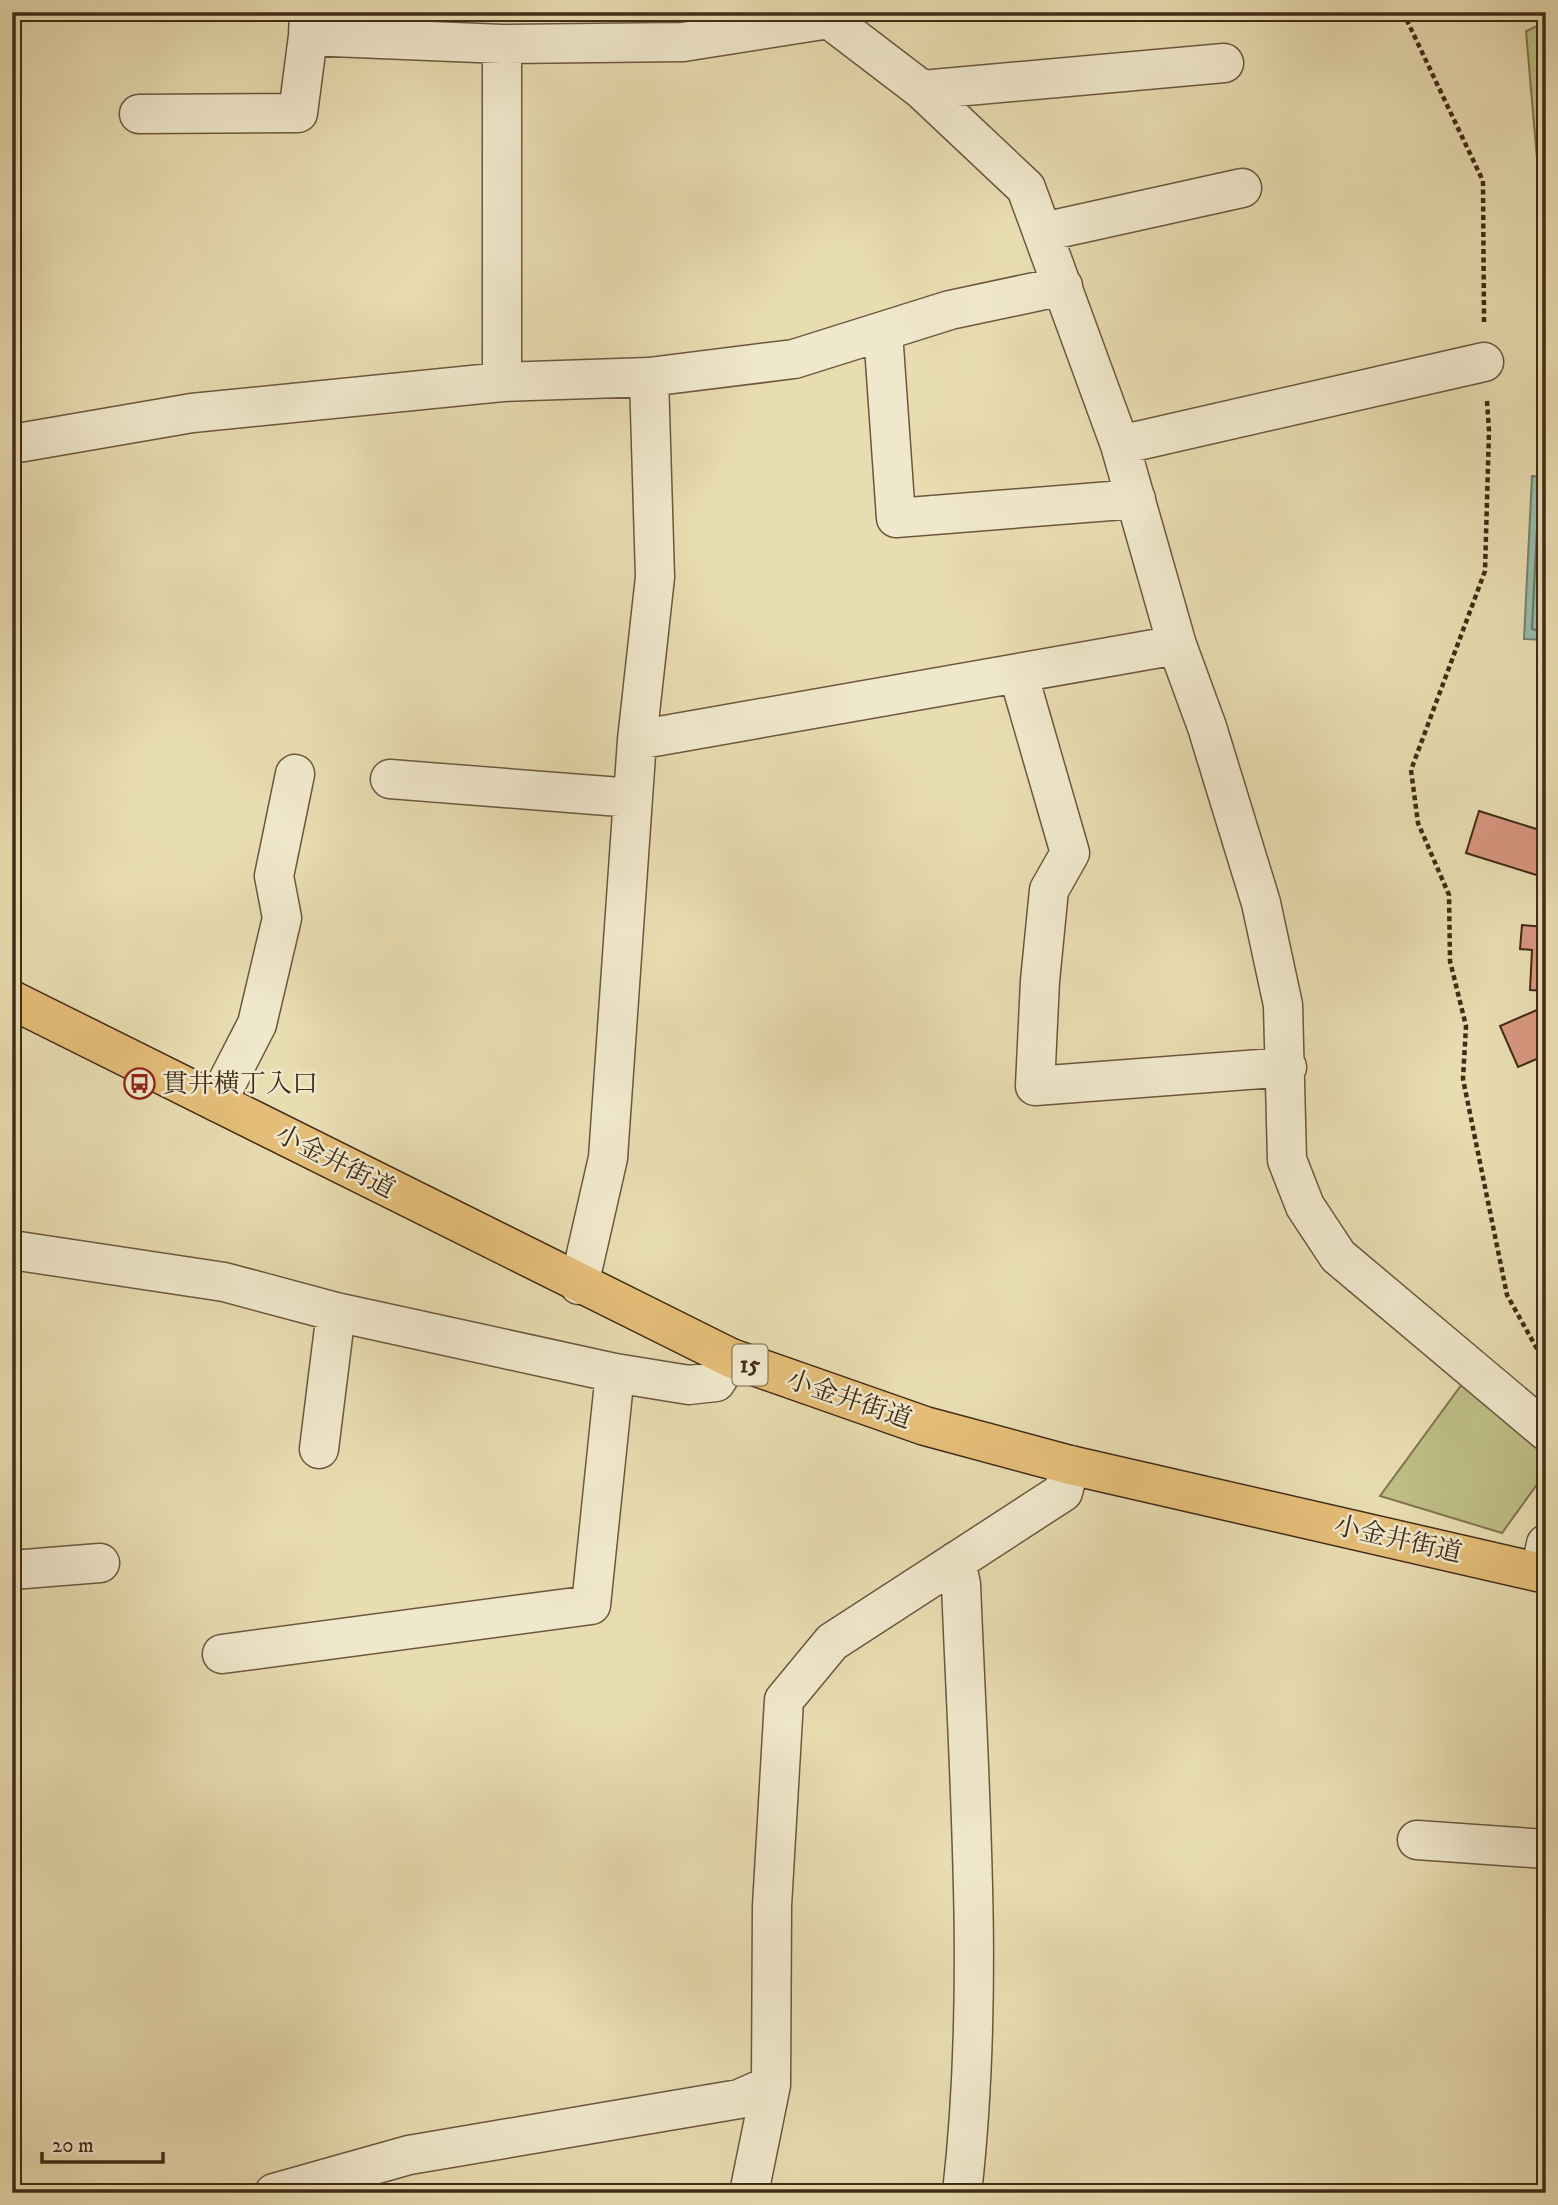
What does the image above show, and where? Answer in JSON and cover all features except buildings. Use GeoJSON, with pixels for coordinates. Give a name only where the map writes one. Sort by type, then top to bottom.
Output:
{"type":"FeatureCollection","features":[{"type":"Feature","properties":{"kind":"main road","name":"小金井街道"},"geometry":{"type":"LineString","coordinates":[[12,1000],[579,1285],[731,1358],[925,1426],[1070,1465],[1544,1563]]}},
{"type":"Feature","properties":{"kind":"street"},"geometry":{"type":"LineString","coordinates":[[139,114],[298,113],[309,24],[502,44],[683,42],[829,19],[922,90],[1026,188],[1120,445],[1177,645],[1208,727],[1261,903],[1283,1005],[1287,1067],[1287,1160],[1305,1206],[1338,1256],[1546,1431]]}},
{"type":"Feature","properties":{"kind":"street"},"geometry":{"type":"LineString","coordinates":[[502,44],[502,382]]}},
{"type":"Feature","properties":{"kind":"street"},"geometry":{"type":"LineString","coordinates":[[922,90],[1224,63]]}},
{"type":"Feature","properties":{"kind":"street"},"geometry":{"type":"LineString","coordinates":[[1043,232],[1242,188]]}},
{"type":"Feature","properties":{"kind":"street"},"geometry":{"type":"LineString","coordinates":[[12,444],[192,413],[502,382],[649,377],[794,359],[950,310],[1063,286]]}},
{"type":"Feature","properties":{"kind":"street"},"geometry":{"type":"LineString","coordinates":[[883,332],[896,517],[1136,499]]}},
{"type":"Feature","properties":{"kind":"street"},"geometry":{"type":"LineString","coordinates":[[1120,445],[1484,362]]}},
{"type":"Feature","properties":{"kind":"street"},"geometry":{"type":"LineString","coordinates":[[579,1285],[608,1158],[637,740],[655,577],[649,377]]}},
{"type":"Feature","properties":{"kind":"street"},"geometry":{"type":"LineString","coordinates":[[637,740],[1177,645]]}},
{"type":"Feature","properties":{"kind":"street"},"geometry":{"type":"LineString","coordinates":[[1018,673],[1070,853],[1049,890],[1040,981],[1035,1086],[1287,1067]]}},
{"type":"Feature","properties":{"kind":"street"},"geometry":{"type":"LineString","coordinates":[[218,1102],[257,1024],[282,918],[275,876],[295,774]]}},
{"type":"Feature","properties":{"kind":"street"},"geometry":{"type":"LineString","coordinates":[[390,779],[633,798]]}},
{"type":"Feature","properties":{"kind":"street"},"geometry":{"type":"LineString","coordinates":[[12,1250],[224,1282],[336,1312],[615,1373],[689,1384],[716,1382],[731,1358]]}},
{"type":"Feature","properties":{"kind":"street"},"geometry":{"type":"LineString","coordinates":[[319,1449],[336,1312]]}},
{"type":"Feature","properties":{"kind":"street"},"geometry":{"type":"LineString","coordinates":[[222,1654],[592,1605],[615,1373]]}},
{"type":"Feature","properties":{"kind":"street"},"geometry":{"type":"LineString","coordinates":[[749,2193],[771,2085],[772,1906],[784,1700],[832,1642],[1063,1492],[1070,1465]]}},
{"type":"Feature","properties":{"kind":"street"},"geometry":{"type":"LineString","coordinates":[[956,1562],[961,1584],[976,1969],[968,2133],[961,2193]]}},
{"type":"Feature","properties":{"kind":"street"},"geometry":{"type":"LineString","coordinates":[[12,1570],[100,1563]]}},
{"type":"Feature","properties":{"kind":"street"},"geometry":{"type":"LineString","coordinates":[[1418,1840],[1546,1849]]}},
{"type":"Feature","properties":{"kind":"street"},"geometry":{"type":"LineString","coordinates":[[274,2193],[409,2155],[739,2099],[771,2085]]}},
{"type":"Feature","properties":{"kind":"path"},"geometry":{"type":"LineString","coordinates":[[1403,12],[1483,181],[1484,362],[1489,431],[1485,571],[1411,771],[1419,823],[1449,895],[1450,961],[1466,1026],[1463,1079],[1507,1295],[1546,1365]]}},
{"type":"Feature","properties":{"kind":"green space"},"geometry":{"type":"Polygon","coordinates":[[[1546,22],[1546,264],[1526,31],[1546,22]]]}},
{"type":"Feature","properties":{"kind":"green space"},"geometry":{"type":"Polygon","coordinates":[[[1465,1380],[1546,1455],[1546,1472],[1502,1533],[1380,1496],[1465,1380]]]}},
{"type":"Feature","properties":{"kind":"water"},"geometry":{"type":"Polygon","coordinates":[[[1532,476],[1546,477],[1546,640],[1524,639],[1532,476]]]}},
{"type":"Feature","properties":{"kind":"place","name":"貫井横丁入口"},"geometry":{"type":"Point","coordinates":[139,1084]}}]}
